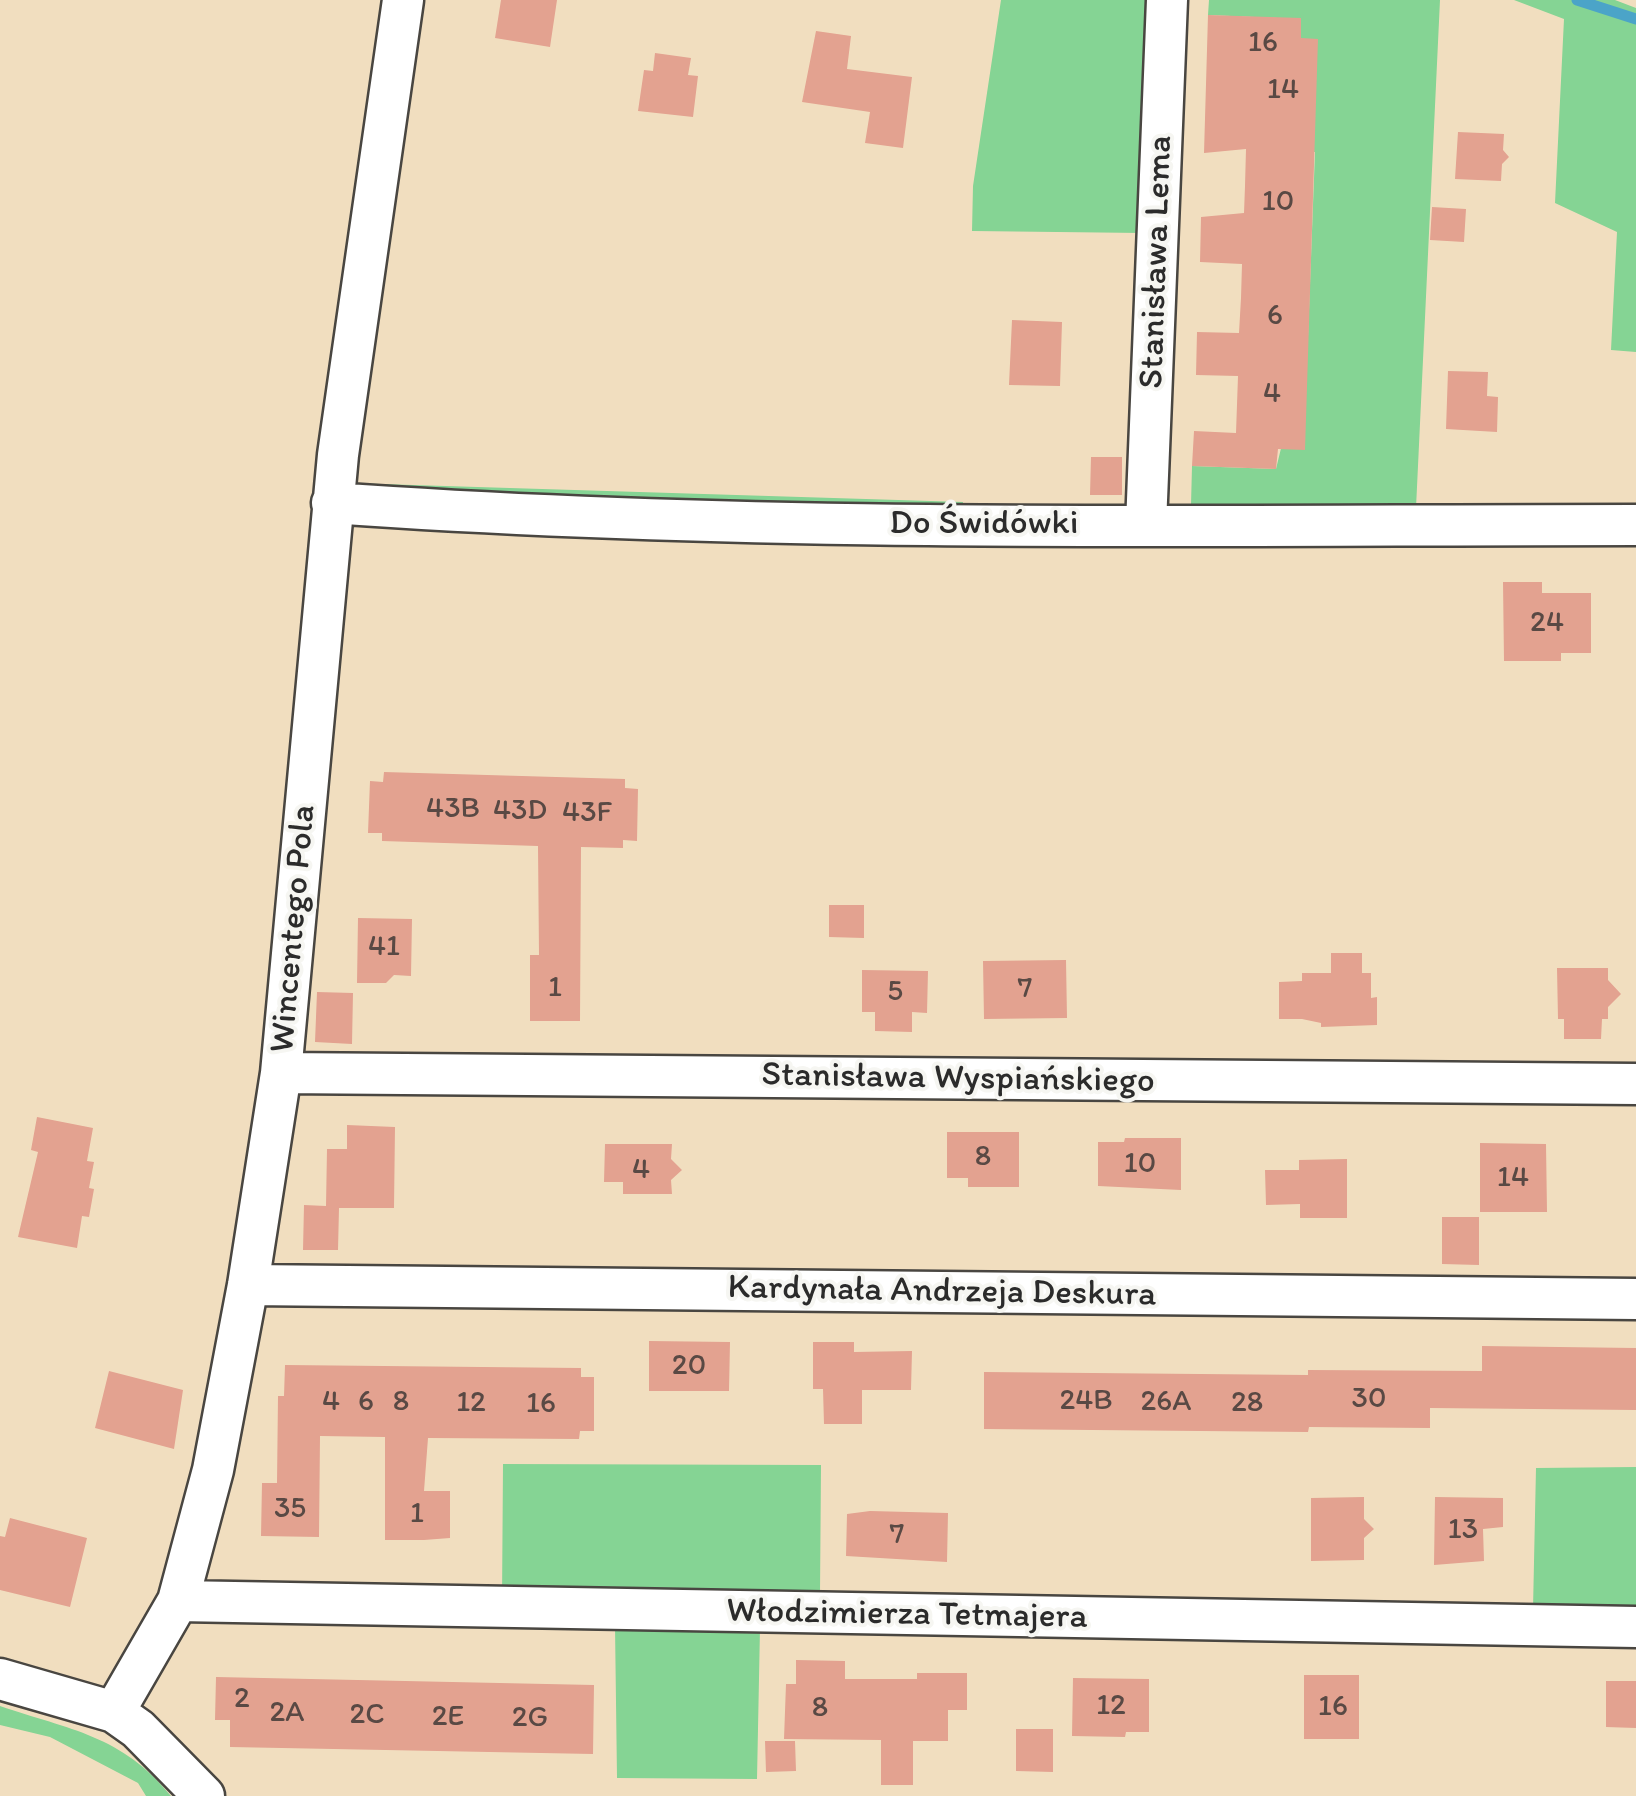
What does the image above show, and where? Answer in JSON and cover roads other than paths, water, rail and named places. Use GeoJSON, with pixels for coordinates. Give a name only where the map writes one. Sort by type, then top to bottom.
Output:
{"type":"FeatureCollection","features":[{"type":"Feature","properties":{"kind":"street","name":"Wincentego Pola"},"geometry":{"type":"LineString","coordinates":[[114,1712],[178,1602],[213,1470],[248,1285],[280,1072],[332,502],[404,0]]}},
{"type":"Feature","properties":{"kind":"street","name":"Stanisława Lema"},"geometry":{"type":"LineString","coordinates":[[1146,525],[1167,0]]}},
{"type":"Feature","properties":{"kind":"street","name":"Do Świdówki"},"geometry":{"type":"LineString","coordinates":[[332,502],[634,518],[1146,525],[1636,525]]}},
{"type":"Feature","properties":{"kind":"street","name":"Stanisława Wyspiańskiego"},"geometry":{"type":"LineString","coordinates":[[280,1072],[1636,1084]]}},
{"type":"Feature","properties":{"kind":"street","name":"Kardynała Andrzeja Deskura"},"geometry":{"type":"LineString","coordinates":[[248,1285],[1636,1299]]}},
{"type":"Feature","properties":{"kind":"street","name":"Włodzimierza Tetmajera"},"geometry":{"type":"LineString","coordinates":[[178,1602],[1636,1627]]}},
{"type":"Feature","properties":{"kind":"street"},"geometry":{"type":"LineString","coordinates":[[0,1679],[114,1712],[138,1729],[204,1796]]}},
{"type":"Feature","properties":{"kind":"waterway"},"geometry":{"type":"LineString","coordinates":[[1577,0],[1636,19]]}}]}
